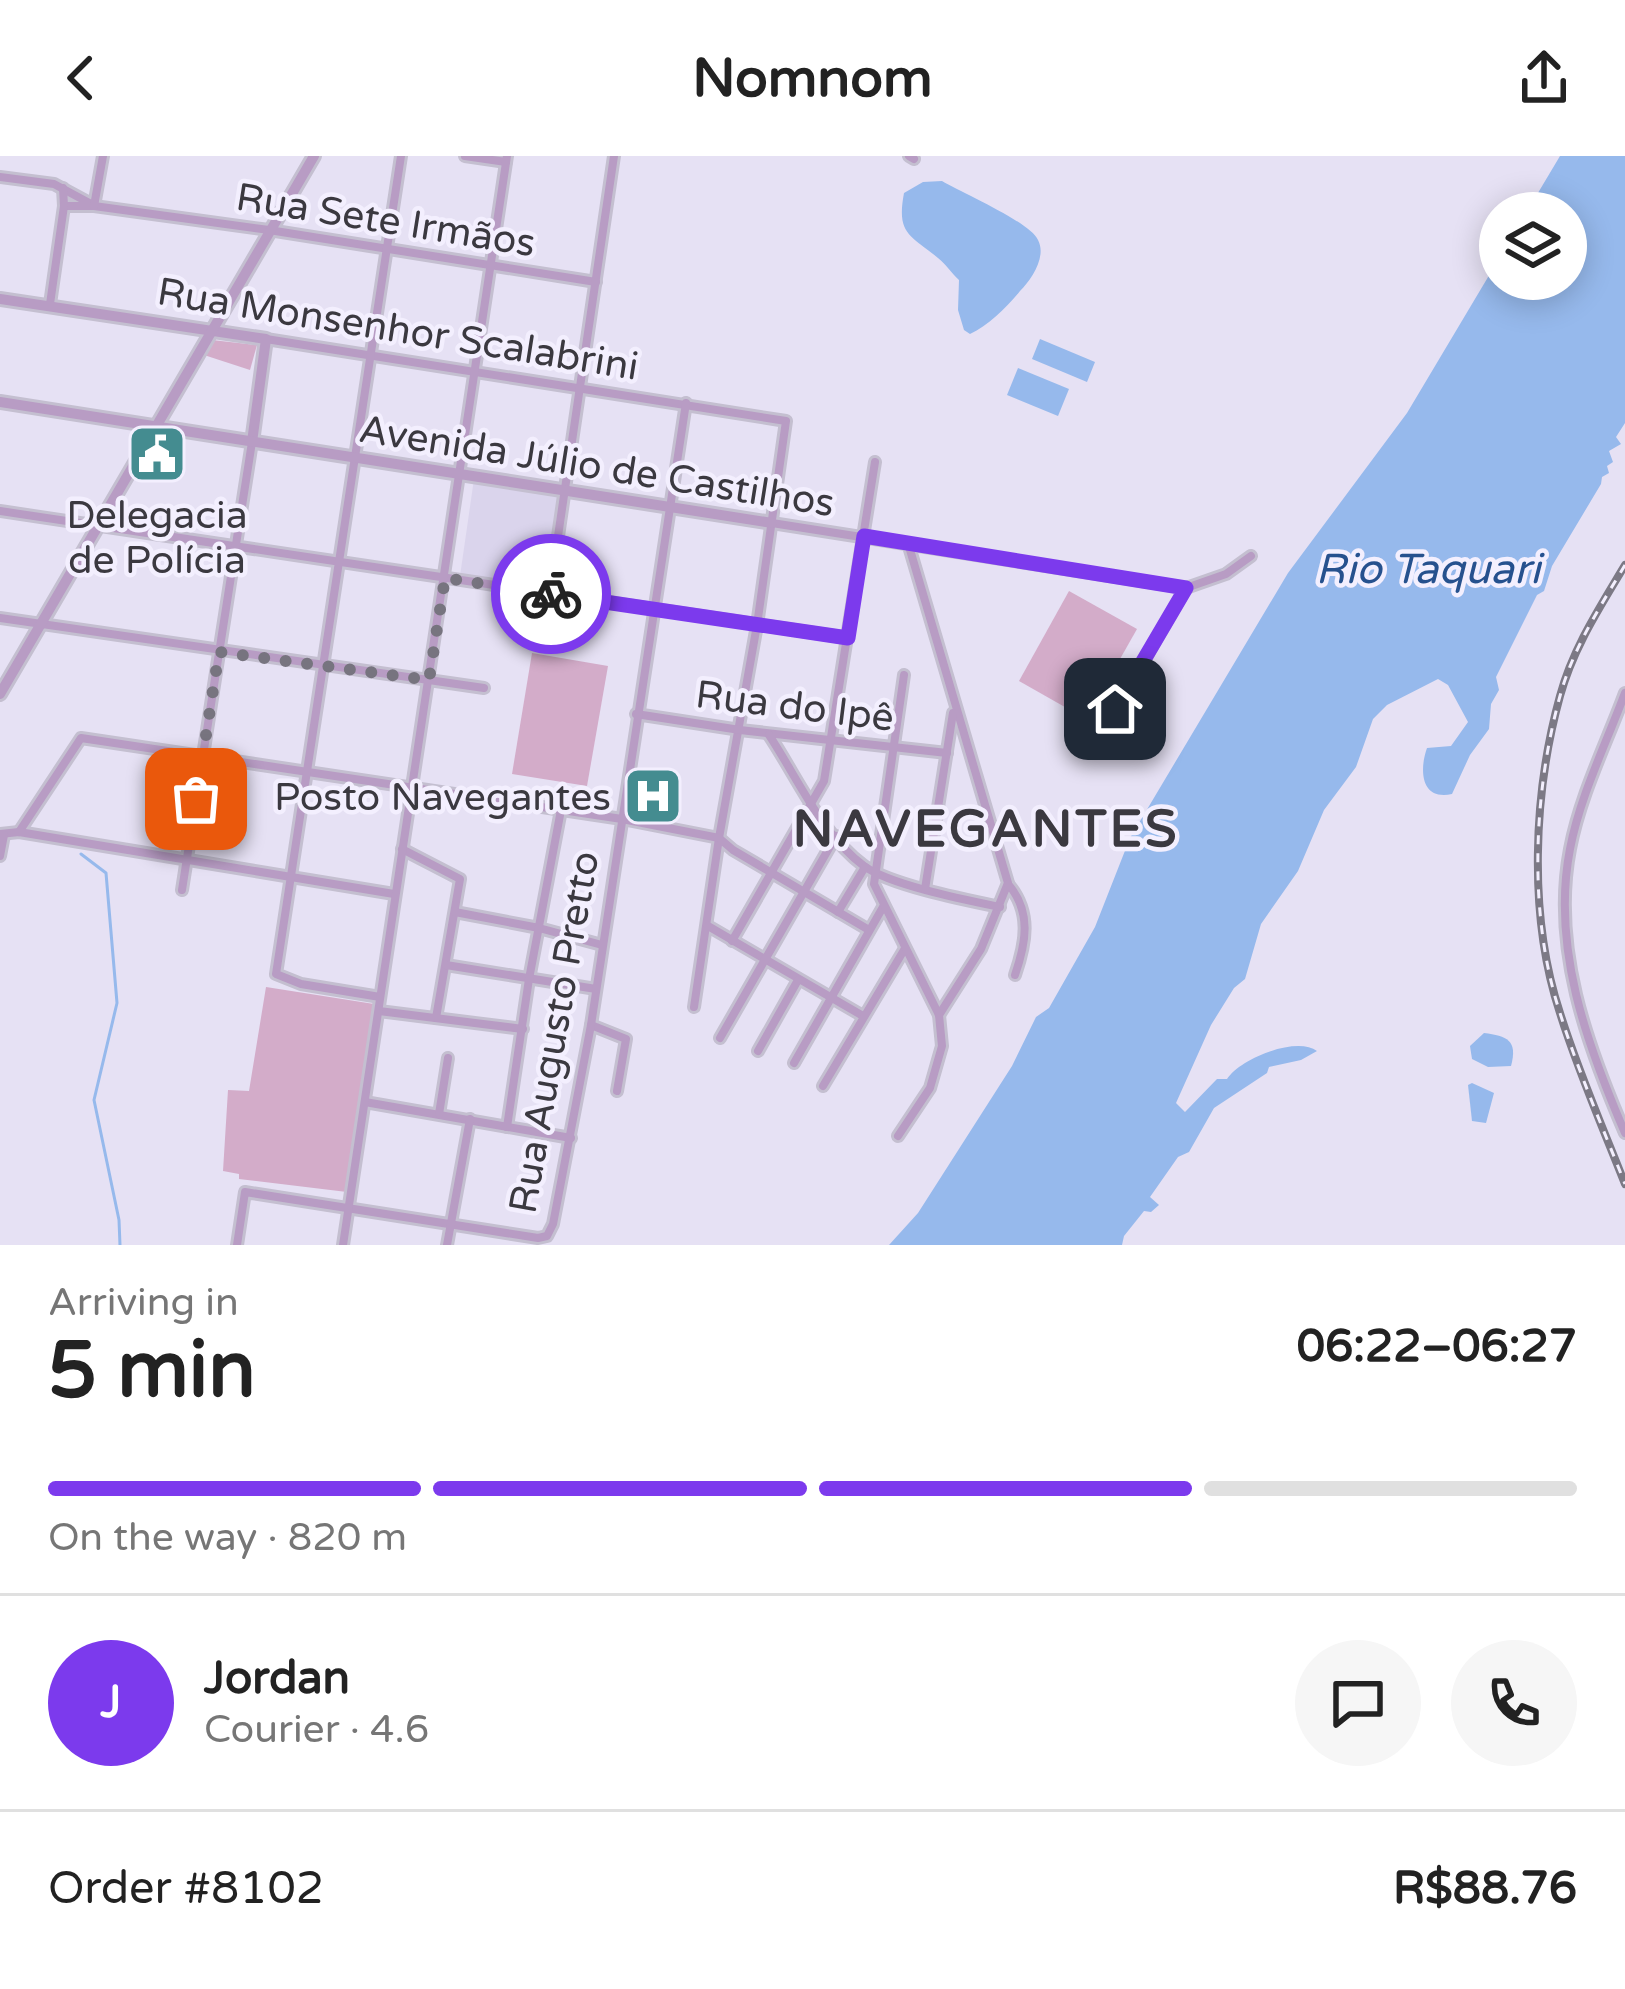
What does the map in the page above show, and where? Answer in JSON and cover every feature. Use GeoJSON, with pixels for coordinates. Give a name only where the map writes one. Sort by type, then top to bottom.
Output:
{"type":"FeatureCollection","features":[{"type":"Feature","properties":{"kind":"street"},"geometry":{"type":"LineString","coordinates":[[94,206],[104,156]]}},
{"type":"Feature","properties":{"kind":"street"},"geometry":{"type":"LineString","coordinates":[[0,694],[314,156]]}},
{"type":"Feature","properties":{"kind":"street"},"geometry":{"type":"LineString","coordinates":[[380,997],[282,980],[276,974],[401,156]]}},
{"type":"Feature","properties":{"kind":"street"},"geometry":{"type":"LineString","coordinates":[[343,1245],[507,159],[466,156]]}},
{"type":"Feature","properties":{"kind":"street"},"geometry":{"type":"LineString","coordinates":[[543,638],[614,156]]}},
{"type":"Feature","properties":{"kind":"street"},"geometry":{"type":"LineString","coordinates":[[0,176],[63,188],[94,206]]}},
{"type":"Feature","properties":{"kind":"street"},"geometry":{"type":"LineString","coordinates":[[50,304],[63,188]]}},
{"type":"Feature","properties":{"kind":"street"},"geometry":{"type":"LineString","coordinates":[[64,206],[94,206]]}},
{"type":"Feature","properties":{"kind":"street","name":"Rua Sete Irmãos"},"geometry":{"type":"LineString","coordinates":[[94,206],[596,282]]}},
{"type":"Feature","properties":{"kind":"street","name":"Rua Monsenhor Scalabrini"},"geometry":{"type":"LineString","coordinates":[[0,299],[786,421],[772,523]]}},
{"type":"Feature","properties":{"kind":"street"},"geometry":{"type":"LineString","coordinates":[[182,890],[266,339]]}},
{"type":"Feature","properties":{"kind":"street","name":"Avenida Júlio de Castilhos"},"geometry":{"type":"LineString","coordinates":[[0,402],[1186,588]]}},
{"type":"Feature","properties":{"kind":"street","name":"Rua Augusto Pretto"},"geometry":{"type":"LineString","coordinates":[[450,1224],[538,1238],[547,1237],[553,1224],[591,1025],[686,403]]}},
{"type":"Feature","properties":{"kind":"street"},"geometry":{"type":"LineString","coordinates":[[732,941],[824,781],[875,462]]}},
{"type":"Feature","properties":{"kind":"street"},"geometry":{"type":"LineString","coordinates":[[0,511],[848,638]]}},
{"type":"Feature","properties":{"kind":"street"},"geometry":{"type":"LineString","coordinates":[[694,1007],[772,523]]}},
{"type":"Feature","properties":{"kind":"street"},"geometry":{"type":"LineString","coordinates":[[908,543],[1007,883],[1019,897],[1025,922],[1016,975]]}},
{"type":"Feature","properties":{"kind":"street"},"geometry":{"type":"LineString","coordinates":[[1091,749],[1186,588],[1226,574],[1251,556]]}},
{"type":"Feature","properties":{"kind":"street"},"geometry":{"type":"LineString","coordinates":[[0,618],[484,688]]}},
{"type":"Feature","properties":{"kind":"street"},"geometry":{"type":"LineString","coordinates":[[898,1136],[930,1088],[941,1057],[939,1015],[883,906],[870,869],[904,675]]}},
{"type":"Feature","properties":{"kind":"street"},"geometry":{"type":"LineString","coordinates":[[1625,693],[1570,847],[1565,903],[1580,1017],[1625,1133]]}},
{"type":"Feature","properties":{"kind":"street"},"geometry":{"type":"LineString","coordinates":[[925,889],[954,706]]}},
{"type":"Feature","properties":{"kind":"street","name":"Rua do Ipê"},"geometry":{"type":"LineString","coordinates":[[636,714],[947,753]]}},
{"type":"Feature","properties":{"kind":"street"},"geometry":{"type":"LineString","coordinates":[[768,734],[811,803],[870,869],[925,889],[1000,907]]}},
{"type":"Feature","properties":{"kind":"street"},"geometry":{"type":"LineString","coordinates":[[19,832],[81,738],[622,819],[719,838],[869,930]]}},
{"type":"Feature","properties":{"kind":"street"},"geometry":{"type":"LineString","coordinates":[[507,1126],[561,810]]}},
{"type":"Feature","properties":{"kind":"street"},"geometry":{"type":"LineString","coordinates":[[0,856],[2,834],[19,832],[394,894]]}},
{"type":"Feature","properties":{"kind":"street"},"geometry":{"type":"LineString","coordinates":[[720,1038],[836,836]]}},
{"type":"Feature","properties":{"kind":"street"},"geometry":{"type":"LineString","coordinates":[[402,849],[460,879],[436,1018]]}},
{"type":"Feature","properties":{"kind":"street"},"geometry":{"type":"LineString","coordinates":[[838,912],[870,869]]}},
{"type":"Feature","properties":{"kind":"street"},"geometry":{"type":"LineString","coordinates":[[939,1015],[981,949],[1007,883]]}},
{"type":"Feature","properties":{"kind":"street"},"geometry":{"type":"LineString","coordinates":[[794,1063],[883,906]]}},
{"type":"Feature","properties":{"kind":"street"},"geometry":{"type":"LineString","coordinates":[[455,912],[602,945]]}},
{"type":"Feature","properties":{"kind":"street"},"geometry":{"type":"LineString","coordinates":[[708,926],[863,1016]]}},
{"type":"Feature","properties":{"kind":"street"},"geometry":{"type":"LineString","coordinates":[[823,1086],[905,948]]}},
{"type":"Feature","properties":{"kind":"street"},"geometry":{"type":"LineString","coordinates":[[446,965],[596,989]]}},
{"type":"Feature","properties":{"kind":"street"},"geometry":{"type":"LineString","coordinates":[[758,1051],[798,980]]}},
{"type":"Feature","properties":{"kind":"street"},"geometry":{"type":"LineString","coordinates":[[379,1012],[523,1029]]}},
{"type":"Feature","properties":{"kind":"street"},"geometry":{"type":"LineString","coordinates":[[591,1025],[626,1040],[617,1091]]}},
{"type":"Feature","properties":{"kind":"street"},"geometry":{"type":"LineString","coordinates":[[439,1114],[448,1058]]}},
{"type":"Feature","properties":{"kind":"street"},"geometry":{"type":"LineString","coordinates":[[365,1102],[571,1138]]}},
{"type":"Feature","properties":{"kind":"street"},"geometry":{"type":"LineString","coordinates":[[448,1245],[470,1119]]}},
{"type":"Feature","properties":{"kind":"street"},"geometry":{"type":"LineString","coordinates":[[237,1245],[245,1192],[450,1224]]}},
{"type":"Feature","properties":{"kind":"shaded area"},"geometry":{"type":"Polygon","coordinates":[[[212,340],[257,345],[250,370],[204,355],[212,340]]]}},
{"type":"Feature","properties":{"kind":"shaded area"},"geometry":{"type":"Polygon","coordinates":[[[474,479],[559,492],[546,589],[460,576],[474,479]]]}},
{"type":"Feature","properties":{"kind":"shaded area"},"geometry":{"type":"Polygon","coordinates":[[[1069,591],[1137,629],[1086,719],[1019,681],[1069,591]]]}},
{"type":"Feature","properties":{"kind":"shaded area"},"geometry":{"type":"Polygon","coordinates":[[[532,653],[608,666],[587,786],[512,774],[532,653]]]}},
{"type":"Feature","properties":{"kind":"shaded area"},"geometry":{"type":"Polygon","coordinates":[[[266,987],[374,1004],[347,1192],[239,1179],[239,1174],[223,1171],[228,1090],[249,1091],[266,987]]]}},
{"type":"Feature","properties":{"kind":"water","name":"Rio Taquari"},"geometry":{"type":"Polygon","coordinates":[[[1560,156],[1625,156],[1625,423],[1616,437],[1621,444],[1609,451],[1613,462],[1607,466],[1609,473],[1602,477],[1552,566],[1544,591],[1537,595],[1496,677],[1499,690],[1491,704],[1489,729],[1470,755],[1452,794],[1433,792],[1423,773],[1427,748],[1451,746],[1468,722],[1448,685],[1438,679],[1387,705],[1373,719],[1356,767],[1324,810],[1298,871],[1261,924],[1245,979],[1211,1025],[1176,1103],[1185,1112],[1217,1079],[1227,1079],[1244,1064],[1270,1052],[1296,1046],[1317,1051],[1269,1067],[1267,1073],[1214,1108],[1189,1152],[1178,1157],[1150,1197],[1159,1205],[1144,1211],[1122,1245],[889,1245],[918,1213],[1012,1066],[1036,1017],[1049,1008],[1095,927],[1130,838],[1288,573],[1407,413],[1479,292],[1479,300],[1587,300],[1587,192],[1539,192],[1560,156]]]}},
{"type":"Feature","properties":{"kind":"water"},"geometry":{"type":"Polygon","coordinates":[[[942,181],[1022,225],[1040,247],[1036,268],[1024,286],[997,315],[970,334],[958,310],[959,280],[908,233],[902,218],[904,193],[923,182],[942,181]]]}},
{"type":"Feature","properties":{"kind":"water"},"geometry":{"type":"Polygon","coordinates":[[[1040,339],[1095,362],[1087,382],[1032,359],[1040,339]]]}},
{"type":"Feature","properties":{"kind":"water"},"geometry":{"type":"Polygon","coordinates":[[[1018,368],[1069,389],[1058,416],[1007,395],[1018,368]]]}},
{"type":"Feature","properties":{"kind":"water"},"geometry":{"type":"Polygon","coordinates":[[[1484,1033],[1509,1041],[1511,1066],[1488,1067],[1472,1059],[1470,1046],[1484,1033]]]}},
{"type":"Feature","properties":{"kind":"water"},"geometry":{"type":"Polygon","coordinates":[[[1468,1085],[1494,1093],[1486,1123],[1472,1121],[1468,1085]]]}},
{"type":"Feature","properties":{"kind":"waterway"},"geometry":{"type":"LineString","coordinates":[[81,854],[106,873],[117,1003],[94,1100],[120,1245]]}},
{"type":"Feature","properties":{"kind":"railway"},"geometry":{"type":"LineString","coordinates":[[1625,565],[1580,645],[1560,696],[1544,773],[1538,855],[1550,976],[1575,1056],[1625,1184]]}},
{"type":"Feature","properties":{"kind":"way so far"},"geometry":{"type":"LineString","coordinates":[[196,799],[219,652],[429,680],[445,578],[551,594]]}},
{"type":"Feature","properties":{"kind":"place","name":"Delegacia de Polícia"},"geometry":{"type":"Point","coordinates":[157,454]}},
{"type":"Feature","properties":{"kind":"place","name":"Posto Navegantes"},"geometry":{"type":"Point","coordinates":[653,796]}},
{"type":"Feature","properties":{"kind":"district","name":"NAVEGANTES"},"geometry":{"type":"Point","coordinates":[986,828]}},
{"type":"Feature","properties":{"kind":"route"},"geometry":{"type":"LineString","coordinates":[[551,594],[848,638],[864,536],[1186,588],[1115,709]]}}]}
